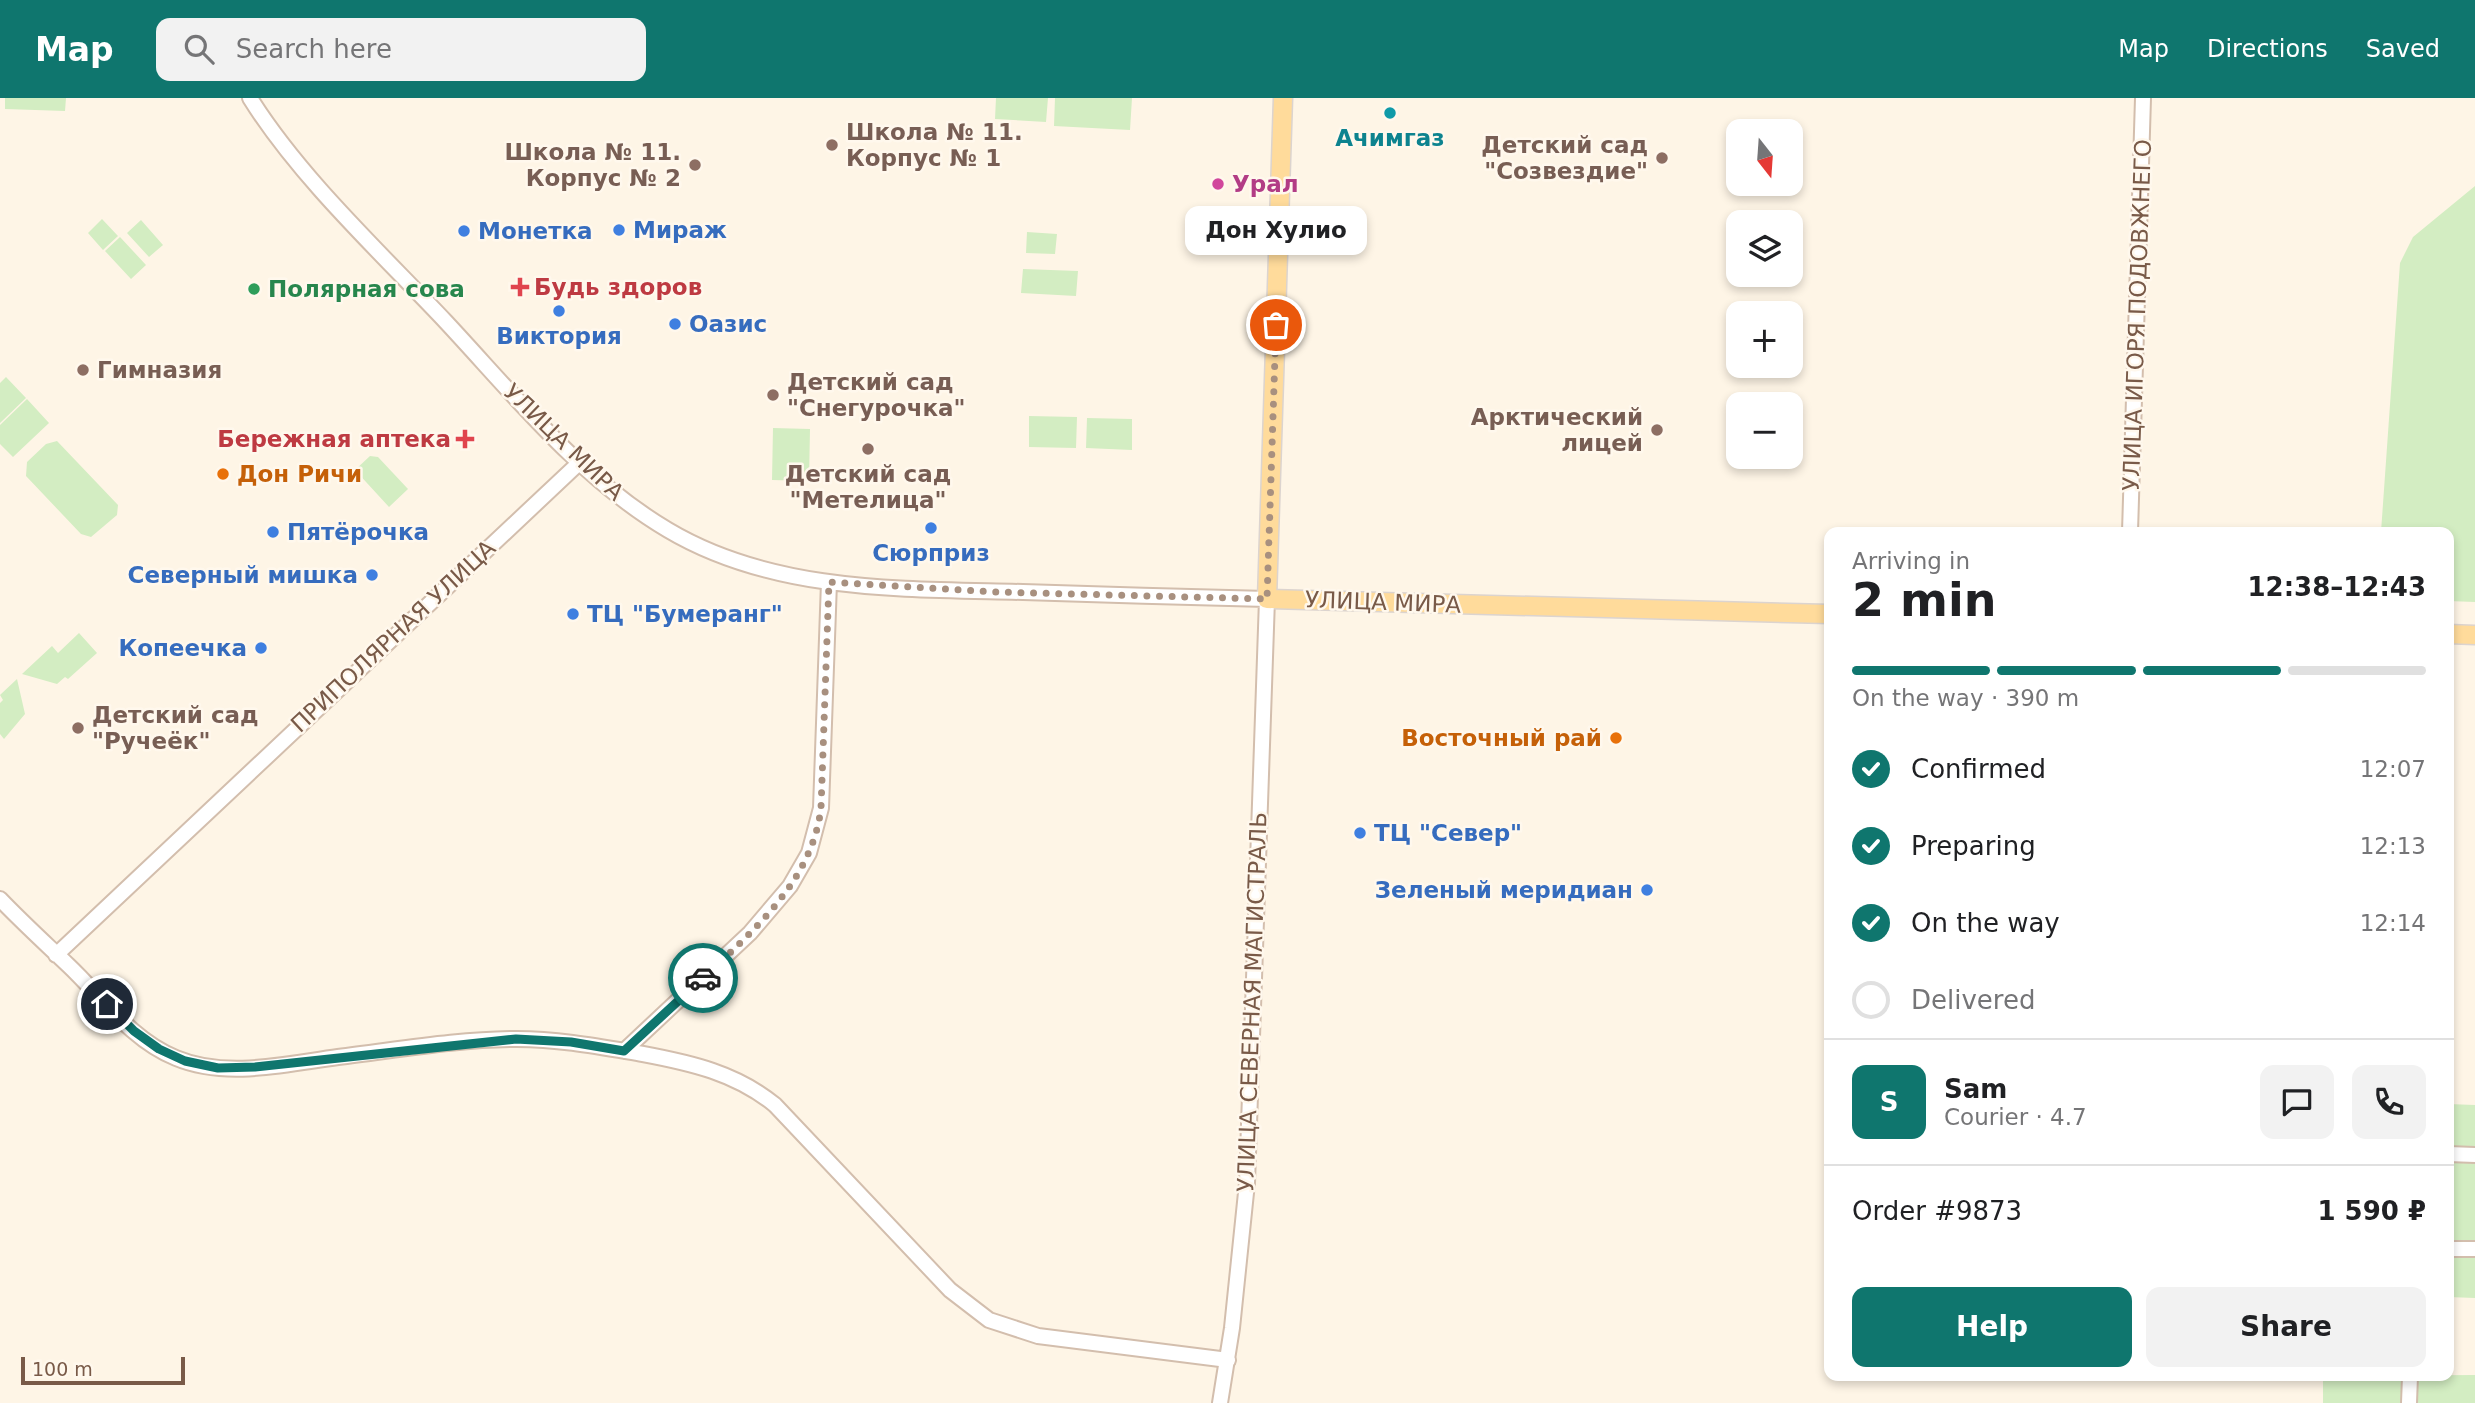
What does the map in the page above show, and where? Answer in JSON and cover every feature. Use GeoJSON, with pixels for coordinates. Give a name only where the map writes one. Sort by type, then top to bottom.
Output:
{"type":"FeatureCollection","features":[{"type":"Feature","properties":{"kind":"main road"},"geometry":{"type":"LineString","coordinates":[[1267,599],[1283,98]]}},
{"type":"Feature","properties":{"kind":"main road","name":"УЛИЦА МИРА"},"geometry":{"type":"LineString","coordinates":[[1267,599],[1824,614]]}},
{"type":"Feature","properties":{"kind":"main road"},"geometry":{"type":"LineString","coordinates":[[2454,634],[2475,635]]}},
{"type":"Feature","properties":{"kind":"street","name":"УЛИЦА МИРА"},"geometry":{"type":"LineString","coordinates":[[250,98],[306,171],[579,463],[628,504],[705,549],[767,571],[829,582],[995,592],[1267,599]]}},
{"type":"Feature","properties":{"kind":"street","name":"УЛИЦА ИГОРЯ ПОДОВЖНЕГО"},"geometry":{"type":"LineString","coordinates":[[2130,527],[2143,98]]}},
{"type":"Feature","properties":{"kind":"street","name":"ПРИПОЛЯРНАЯ УЛИЦА"},"geometry":{"type":"LineString","coordinates":[[56,955],[579,463]]}},
{"type":"Feature","properties":{"kind":"street"},"geometry":{"type":"LineString","coordinates":[[624,1051],[750,933],[790,886],[809,853],[821,808],[829,582]]}},
{"type":"Feature","properties":{"kind":"street","name":"УЛИЦА СЕВЕРНАЯ МАГИСТРАЛЬ"},"geometry":{"type":"LineString","coordinates":[[1220,1403],[1228,1360],[1247,1183],[1267,599]]}},
{"type":"Feature","properties":{"kind":"street"},"geometry":{"type":"LineString","coordinates":[[0,899],[148,1042],[173,1057],[201,1065],[255,1067],[516,1039],[571,1042],[624,1051],[701,1067],[732,1077],[761,1093],[950,1290],[989,1320],[1038,1336],[1228,1360]]}},
{"type":"Feature","properties":{"kind":"street"},"geometry":{"type":"LineString","coordinates":[[2454,1154],[2475,1155]]}},
{"type":"Feature","properties":{"kind":"street"},"geometry":{"type":"LineString","coordinates":[[2454,1249],[2475,1249]]}},
{"type":"Feature","properties":{"kind":"street"},"geometry":{"type":"LineString","coordinates":[[2409,1403],[2410,1381]]}},
{"type":"Feature","properties":{"kind":"green space"},"geometry":{"type":"Polygon","coordinates":[[[5,98],[66,98],[65,111],[5,109],[5,98]]]}},
{"type":"Feature","properties":{"kind":"green space"},"geometry":{"type":"Polygon","coordinates":[[[996,98],[1048,98],[1046,122],[995,119],[996,98]]]}},
{"type":"Feature","properties":{"kind":"green space"},"geometry":{"type":"Polygon","coordinates":[[[1055,98],[1132,98],[1130,130],[1054,126],[1055,98]]]}},
{"type":"Feature","properties":{"kind":"green space"},"geometry":{"type":"Polygon","coordinates":[[[2475,186],[2475,602],[2454,601],[2454,527],[2381,527],[2400,263],[2413,237],[2475,186]]]}},
{"type":"Feature","properties":{"kind":"green space"},"geometry":{"type":"Polygon","coordinates":[[[102,219],[118,236],[103,250],[88,233],[102,219]]]}},
{"type":"Feature","properties":{"kind":"green space"},"geometry":{"type":"Polygon","coordinates":[[[141,220],[163,245],[149,257],[127,233],[141,220]]]}},
{"type":"Feature","properties":{"kind":"green space"},"geometry":{"type":"Polygon","coordinates":[[[1027,232],[1057,234],[1055,254],[1026,253],[1027,232]]]}},
{"type":"Feature","properties":{"kind":"green space"},"geometry":{"type":"Polygon","coordinates":[[[120,237],[146,265],[131,279],[105,251],[120,237]]]}},
{"type":"Feature","properties":{"kind":"green space"},"geometry":{"type":"Polygon","coordinates":[[[1023,269],[1078,271],[1076,296],[1021,293],[1023,269]]]}},
{"type":"Feature","properties":{"kind":"green space"},"geometry":{"type":"Polygon","coordinates":[[[6,377],[26,398],[0,423],[0,383],[6,377]]]}},
{"type":"Feature","properties":{"kind":"green space"},"geometry":{"type":"Polygon","coordinates":[[[27,399],[49,423],[13,457],[0,444],[0,425],[27,399]]]}},
{"type":"Feature","properties":{"kind":"green space"},"geometry":{"type":"Polygon","coordinates":[[[1029,416],[1077,417],[1076,448],[1029,447],[1029,416]]]}},
{"type":"Feature","properties":{"kind":"green space"},"geometry":{"type":"Polygon","coordinates":[[[1087,418],[1132,419],[1132,450],[1086,448],[1087,418]]]}},
{"type":"Feature","properties":{"kind":"green space"},"geometry":{"type":"Polygon","coordinates":[[[773,428],[810,429],[809,481],[772,480],[773,428]]]}},
{"type":"Feature","properties":{"kind":"green space"},"geometry":{"type":"Polygon","coordinates":[[[57,441],[118,505],[117,515],[91,537],[81,534],[26,476],[27,462],[46,444],[57,441]]]}},
{"type":"Feature","properties":{"kind":"green space"},"geometry":{"type":"Polygon","coordinates":[[[370,456],[378,457],[408,489],[389,507],[355,470],[370,456]]]}},
{"type":"Feature","properties":{"kind":"green space"},"geometry":{"type":"Polygon","coordinates":[[[79,633],[97,653],[68,679],[65,677],[57,684],[22,674],[52,646],[58,653],[79,633]]]}},
{"type":"Feature","properties":{"kind":"green space"},"geometry":{"type":"Polygon","coordinates":[[[17,679],[25,714],[4,739],[0,734],[0,703],[3,700],[0,695],[17,679]]]}},
{"type":"Feature","properties":{"kind":"green space"},"geometry":{"type":"Polygon","coordinates":[[[2454,1104],[2475,1105],[2475,1298],[2454,1297],[2454,1104]]]}},
{"type":"Feature","properties":{"kind":"green space"},"geometry":{"type":"Polygon","coordinates":[[[2454,1375],[2475,1375],[2475,1403],[2323,1403],[2323,1381],[2454,1381],[2454,1375]]]}},
{"type":"Feature","properties":{"kind":"way so far"},"geometry":{"type":"LineString","coordinates":[[703,978],[776,904],[801,870],[814,841],[821,808],[829,582],[995,592],[1267,599],[1276,325]]}},
{"type":"Feature","properties":{"kind":"place","name":"Ачимгаз"},"geometry":{"type":"Point","coordinates":[1390,113]}},
{"type":"Feature","properties":{"kind":"place","name":"Школа № 11. Корпус № 1"},"geometry":{"type":"Point","coordinates":[832,145]}},
{"type":"Feature","properties":{"kind":"place","name":"Детский сад \"Созвездие\""},"geometry":{"type":"Point","coordinates":[1662,158]}},
{"type":"Feature","properties":{"kind":"place","name":"Школа № 11. Корпус № 2"},"geometry":{"type":"Point","coordinates":[695,165]}},
{"type":"Feature","properties":{"kind":"place","name":"Урал"},"geometry":{"type":"Point","coordinates":[1218,184]}},
{"type":"Feature","properties":{"kind":"place","name":"Мираж"},"geometry":{"type":"Point","coordinates":[619,230]}},
{"type":"Feature","properties":{"kind":"place","name":"Монетка"},"geometry":{"type":"Point","coordinates":[464,231]}},
{"type":"Feature","properties":{"kind":"place","name":"Будь здоров"},"geometry":{"type":"Point","coordinates":[520,287]}},
{"type":"Feature","properties":{"kind":"place","name":"Полярная сова"},"geometry":{"type":"Point","coordinates":[254,289]}},
{"type":"Feature","properties":{"kind":"place","name":"Виктория"},"geometry":{"type":"Point","coordinates":[559,311]}},
{"type":"Feature","properties":{"kind":"place","name":"Оазис"},"geometry":{"type":"Point","coordinates":[675,324]}},
{"type":"Feature","properties":{"kind":"place","name":"Дон Хулио"},"geometry":{"type":"Point","coordinates":[1276,325]}},
{"type":"Feature","properties":{"kind":"place","name":"Гимназия"},"geometry":{"type":"Point","coordinates":[83,370]}},
{"type":"Feature","properties":{"kind":"place","name":"Детский сад \"Снегурочка\""},"geometry":{"type":"Point","coordinates":[773,395]}},
{"type":"Feature","properties":{"kind":"place","name":"Арктический лицей"},"geometry":{"type":"Point","coordinates":[1657,430]}},
{"type":"Feature","properties":{"kind":"place","name":"Бережная аптека"},"geometry":{"type":"Point","coordinates":[465,439]}},
{"type":"Feature","properties":{"kind":"place","name":"Детский сад \"Метелица\""},"geometry":{"type":"Point","coordinates":[868,449]}},
{"type":"Feature","properties":{"kind":"place","name":"Дон Ричи"},"geometry":{"type":"Point","coordinates":[223,474]}},
{"type":"Feature","properties":{"kind":"place","name":"Сюрприз"},"geometry":{"type":"Point","coordinates":[931,528]}},
{"type":"Feature","properties":{"kind":"place","name":"Пятёрочка"},"geometry":{"type":"Point","coordinates":[273,532]}},
{"type":"Feature","properties":{"kind":"place","name":"Северный мишка"},"geometry":{"type":"Point","coordinates":[372,575]}},
{"type":"Feature","properties":{"kind":"place","name":"ТЦ \"Бумеранг\""},"geometry":{"type":"Point","coordinates":[573,614]}},
{"type":"Feature","properties":{"kind":"place","name":"Копеечка"},"geometry":{"type":"Point","coordinates":[261,648]}},
{"type":"Feature","properties":{"kind":"place","name":"Детский сад \"Ручеёк\""},"geometry":{"type":"Point","coordinates":[78,728]}},
{"type":"Feature","properties":{"kind":"place","name":"Восточный рай"},"geometry":{"type":"Point","coordinates":[1616,738]}},
{"type":"Feature","properties":{"kind":"place","name":"ТЦ \"Север\""},"geometry":{"type":"Point","coordinates":[1360,833]}},
{"type":"Feature","properties":{"kind":"place","name":"Зеленый меридиан"},"geometry":{"type":"Point","coordinates":[1647,890]}},
{"type":"Feature","properties":{"kind":"route"},"geometry":{"type":"LineString","coordinates":[[107,1004],[134,1031],[173,1057],[218,1068],[247,1068],[516,1039],[571,1042],[624,1051],[703,978]]}}]}
